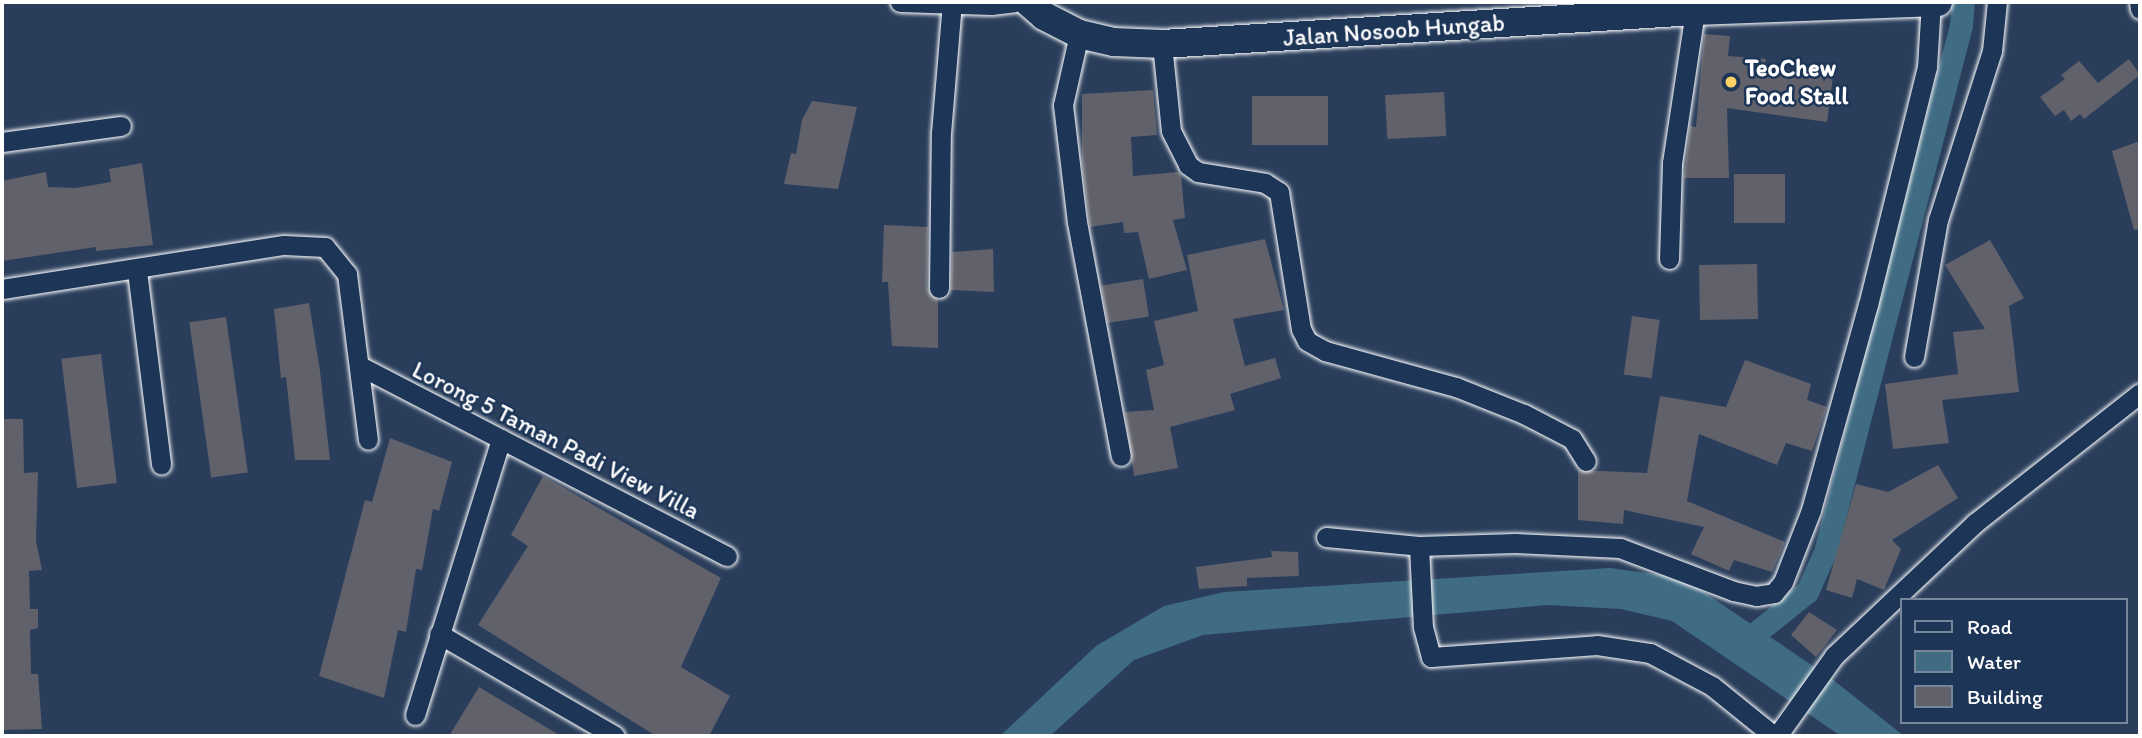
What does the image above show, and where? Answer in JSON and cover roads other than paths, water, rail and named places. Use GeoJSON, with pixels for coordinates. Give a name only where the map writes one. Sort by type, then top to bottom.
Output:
{"type":"FeatureCollection","features":[{"type":"Feature","properties":{"kind":"main road","name":"Jalan Nosoob Hungab"},"geometry":{"type":"LineString","coordinates":[[1028,2],[1044,16],[1079,34],[1114,42],[1162,44],[1708,8],[1934,2]]}},
{"type":"Feature","properties":{"kind":"street"},"geometry":{"type":"LineString","coordinates":[[900,2],[1014,2]]}},
{"type":"Feature","properties":{"kind":"street"},"geometry":{"type":"LineString","coordinates":[[1326,537],[1419,546],[1515,543],[1620,548],[1733,591],[1756,596],[1774,593],[1783,582],[1811,510],[1868,305],[1927,67],[1934,2]]}},
{"type":"Feature","properties":{"kind":"street"},"geometry":{"type":"LineString","coordinates":[[1914,357],[1938,220],[1992,51],[1997,2]]}},
{"type":"Feature","properties":{"kind":"street"},"geometry":{"type":"LineString","coordinates":[[2139,2],[2140,9]]}},
{"type":"Feature","properties":{"kind":"street"},"geometry":{"type":"LineString","coordinates":[[939,288],[941,133],[952,3]]}},
{"type":"Feature","properties":{"kind":"street"},"geometry":{"type":"LineString","coordinates":[[1669,259],[1672,163],[1708,8]]}},
{"type":"Feature","properties":{"kind":"street"},"geometry":{"type":"LineString","coordinates":[[1079,34],[1063,105],[1083,254],[1121,456]]}},
{"type":"Feature","properties":{"kind":"street"},"geometry":{"type":"LineString","coordinates":[[1162,44],[1171,131],[1188,165],[1198,172],[1265,183],[1279,192],[1301,330],[1307,341],[1325,351],[1457,387],[1524,414],[1572,439],[1586,461]]}},
{"type":"Feature","properties":{"kind":"street"},"geometry":{"type":"LineString","coordinates":[[2,142],[121,126]]}},
{"type":"Feature","properties":{"kind":"street"},"geometry":{"type":"LineString","coordinates":[[2,289],[137,271],[284,244],[325,247],[347,274],[362,368],[368,440]]}},
{"type":"Feature","properties":{"kind":"street"},"geometry":{"type":"LineString","coordinates":[[137,271],[161,465]]}},
{"type":"Feature","properties":{"kind":"street","name":"Lorong 5 Taman Padi View Villa"},"geometry":{"type":"LineString","coordinates":[[362,368],[727,556]]}},
{"type":"Feature","properties":{"kind":"street"},"geometry":{"type":"LineString","coordinates":[[1419,546],[1423,571],[1423,627],[1431,657],[1597,645],[1650,653],[1712,686],[1776,736],[1790,721],[1834,656],[1975,523],[2136,400]]}},
{"type":"Feature","properties":{"kind":"street"},"geometry":{"type":"LineString","coordinates":[[415,715],[501,439]]}},
{"type":"Feature","properties":{"kind":"street"},"geometry":{"type":"LineString","coordinates":[[439,634],[615,736]]}},
{"type":"Feature","properties":{"kind":"water"},"geometry":{"type":"Polygon","coordinates":[[[1610,568],[1669,576],[1698,588],[1832,679],[1904,736],[1841,736],[1672,621],[1621,609],[1548,605],[1203,635],[1134,660],[1050,736],[1000,736],[1096,646],[1164,606],[1224,592],[1610,568]]]}},
{"type":"Feature","properties":{"kind":"waterway"},"geometry":{"type":"LineString","coordinates":[[1743,643],[1807,592],[1825,552],[1961,25],[1963,2]]}},
{"type":"Feature","properties":{"kind":"place","name":"TeoChew Food Stall"},"geometry":{"type":"Point","coordinates":[1731,82]}}]}
